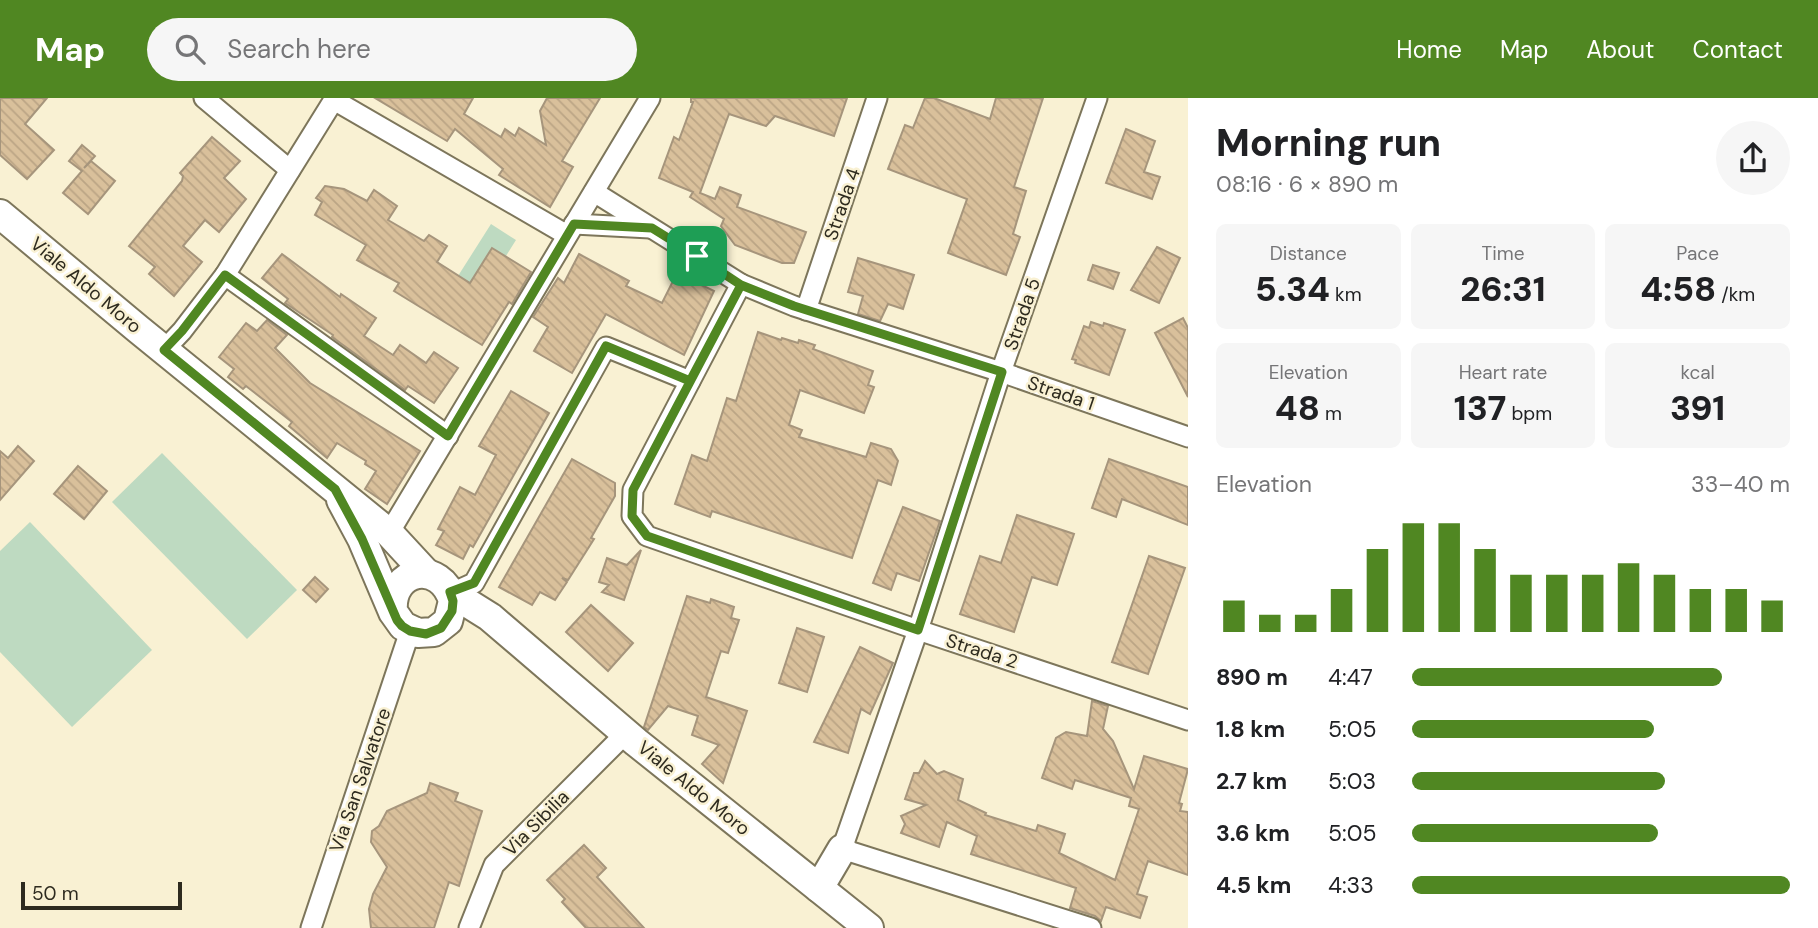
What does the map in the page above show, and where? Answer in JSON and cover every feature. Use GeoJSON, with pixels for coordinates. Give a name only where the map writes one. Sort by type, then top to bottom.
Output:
{"type":"FeatureCollection","features":[{"type":"Feature","properties":{"kind":"main road","name":"Viale Aldo Moro"},"geometry":{"type":"LineString","coordinates":[[0,214],[389,533],[426,573],[436,576],[451,592],[490,617],[626,733],[869,928]]}},
{"type":"Feature","properties":{"kind":"main road","name":"Viale Aldo Moro"},"geometry":{"type":"LineString","coordinates":[[335,489],[402,621],[426,634],[441,628],[482,630],[522,643]]}},
{"type":"Feature","properties":{"kind":"main road"},"geometry":{"type":"LineString","coordinates":[[402,621],[392,602],[399,584],[407,578],[426,573]]}},
{"type":"Feature","properties":{"kind":"main road"},"geometry":{"type":"LineString","coordinates":[[441,628],[452,611],[451,592]]}},
{"type":"Feature","properties":{"kind":"main road"},"geometry":{"type":"LineString","coordinates":[[819,888],[842,849]]}},
{"type":"Feature","properties":{"kind":"street"},"geometry":{"type":"LineString","coordinates":[[204,98],[290,170]]}},
{"type":"Feature","properties":{"kind":"street"},"geometry":{"type":"LineString","coordinates":[[389,533],[650,98]]}},
{"type":"Feature","properties":{"kind":"street","name":"Strada 4"},"geometry":{"type":"LineString","coordinates":[[806,310],[877,98]]}},
{"type":"Feature","properties":{"kind":"street","name":"Strada 5"},"geometry":{"type":"LineString","coordinates":[[842,849],[1097,98]]}},
{"type":"Feature","properties":{"kind":"street"},"geometry":{"type":"LineString","coordinates":[[164,350],[225,275],[334,99],[570,230],[652,228]]}},
{"type":"Feature","properties":{"kind":"street","name":"Strada 1"},"geometry":{"type":"LineString","coordinates":[[594,192],[741,285],[806,310],[1002,372],[1188,437]]}},
{"type":"Feature","properties":{"kind":"street"},"geometry":{"type":"LineString","coordinates":[[225,275],[448,436]]}},
{"type":"Feature","properties":{"kind":"street","name":"Strada 2"},"geometry":{"type":"LineString","coordinates":[[741,285],[633,490],[632,516],[647,536],[1188,720]]}},
{"type":"Feature","properties":{"kind":"street"},"geometry":{"type":"LineString","coordinates":[[451,592],[474,583],[606,346],[690,381]]}},
{"type":"Feature","properties":{"kind":"street","name":"Via San Salvatore"},"geometry":{"type":"LineString","coordinates":[[311,928],[402,621]]}},
{"type":"Feature","properties":{"kind":"street","name":"Via Sibilia"},"geometry":{"type":"LineString","coordinates":[[469,928],[494,865],[626,733]]}},
{"type":"Feature","properties":{"kind":"street"},"geometry":{"type":"LineString","coordinates":[[842,849],[1091,928]]}},
{"type":"Feature","properties":{"kind":"green space"},"geometry":{"type":"Polygon","coordinates":[[[491,224],[516,240],[506,256],[492,248],[470,283],[458,276],[491,224]]]}},
{"type":"Feature","properties":{"kind":"green space"},"geometry":{"type":"Polygon","coordinates":[[[162,453],[297,590],[247,639],[112,502],[162,453]]]}},
{"type":"Feature","properties":{"kind":"green space"},"geometry":{"type":"Polygon","coordinates":[[[30,522],[152,650],[72,727],[0,652],[0,551],[30,522]]]}},
{"type":"Feature","properties":{"kind":"building"},"geometry":{"type":"Polygon","coordinates":[[[0,98],[47,98],[25,124],[54,150],[27,179],[0,155],[0,98]]]}},
{"type":"Feature","properties":{"kind":"building"},"geometry":{"type":"Polygon","coordinates":[[[375,98],[473,98],[464,114],[501,137],[505,129],[515,136],[519,128],[546,145],[540,111],[547,98],[600,98],[562,161],[573,167],[550,207],[499,175],[503,169],[455,129],[447,141],[375,98]]]}},
{"type":"Feature","properties":{"kind":"building"},"geometry":{"type":"Polygon","coordinates":[[[691,98],[847,98],[834,136],[775,116],[766,126],[729,114],[700,193],[715,199],[720,187],[741,195],[737,207],[806,232],[794,263],[782,263],[735,245],[721,226],[724,219],[690,197],[693,192],[659,178],[674,137],[679,140],[693,102],[691,98]]]}},
{"type":"Feature","properties":{"kind":"building"},"geometry":{"type":"Polygon","coordinates":[[[925,98],[934,98],[990,119],[996,98],[1043,98],[1014,187],[1026,191],[1013,234],[1020,237],[1006,275],[948,253],[967,199],[888,169],[905,125],[913,128],[925,98]]]}},
{"type":"Feature","properties":{"kind":"building"},"geometry":{"type":"Polygon","coordinates":[[[1126,129],[1155,141],[1144,172],[1160,177],[1152,199],[1106,183],[1126,129]]]}},
{"type":"Feature","properties":{"kind":"building"},"geometry":{"type":"Polygon","coordinates":[[[212,137],[240,161],[224,178],[246,199],[219,232],[205,220],[183,246],[202,262],[174,296],[149,274],[155,267],[129,246],[182,181],[183,176],[180,173],[212,137]]]}},
{"type":"Feature","properties":{"kind":"building"},"geometry":{"type":"Polygon","coordinates":[[[82,145],[95,156],[84,168],[91,161],[115,181],[88,214],[63,193],[82,171],[69,161],[82,145]]]}},
{"type":"Feature","properties":{"kind":"building"},"geometry":{"type":"Polygon","coordinates":[[[325,186],[344,189],[367,201],[374,190],[397,206],[388,220],[424,241],[429,235],[447,246],[437,262],[470,283],[492,248],[531,272],[482,345],[394,291],[399,283],[357,260],[366,245],[315,215],[322,202],[316,198],[325,186]]]}},
{"type":"Feature","properties":{"kind":"building"},"geometry":{"type":"Polygon","coordinates":[[[1157,247],[1180,258],[1159,303],[1131,290],[1157,247]]]}},
{"type":"Feature","properties":{"kind":"building"},"geometry":{"type":"Polygon","coordinates":[[[282,254],[340,297],[341,294],[376,318],[364,336],[393,355],[400,345],[426,363],[434,352],[458,368],[434,403],[408,386],[405,390],[332,337],[333,335],[285,303],[288,299],[262,278],[282,254]]]}},
{"type":"Feature","properties":{"kind":"building"},"geometry":{"type":"Polygon","coordinates":[[[579,254],[629,281],[626,286],[662,303],[677,273],[714,291],[684,355],[606,314],[572,373],[534,351],[548,327],[533,317],[558,278],[564,283],[579,254]]]}},
{"type":"Feature","properties":{"kind":"building"},"geometry":{"type":"Polygon","coordinates":[[[858,258],[914,275],[903,309],[888,304],[880,321],[858,314],[863,296],[848,292],[858,258]]]}},
{"type":"Feature","properties":{"kind":"building"},"geometry":{"type":"Polygon","coordinates":[[[1093,265],[1119,273],[1113,289],[1088,280],[1093,265]]]}},
{"type":"Feature","properties":{"kind":"building"},"geometry":{"type":"Polygon","coordinates":[[[1183,318],[1188,328],[1188,397],[1155,333],[1183,318]]]}},
{"type":"Feature","properties":{"kind":"building"},"geometry":{"type":"Polygon","coordinates":[[[267,320],[287,335],[275,348],[310,383],[420,451],[387,504],[365,489],[376,471],[365,464],[366,461],[337,443],[327,458],[289,426],[292,422],[246,386],[243,389],[228,377],[234,369],[219,357],[246,323],[257,331],[267,320]]]}},
{"type":"Feature","properties":{"kind":"building"},"geometry":{"type":"Polygon","coordinates":[[[1091,322],[1125,330],[1109,375],[1075,363],[1076,360],[1072,359],[1084,326],[1089,328],[1091,322]]]}},
{"type":"Feature","properties":{"kind":"building"},"geometry":{"type":"Polygon","coordinates":[[[758,332],[781,340],[782,338],[798,343],[799,340],[815,345],[813,349],[873,371],[868,385],[874,387],[864,413],[800,390],[789,425],[802,430],[799,437],[866,457],[871,443],[891,449],[898,461],[891,485],[878,480],[852,558],[712,511],[710,517],[675,504],[692,455],[707,461],[727,398],[736,401],[758,332]]]}},
{"type":"Feature","properties":{"kind":"building"},"geometry":{"type":"Polygon","coordinates":[[[511,391],[549,413],[473,547],[470,545],[463,559],[436,545],[444,531],[438,529],[460,487],[475,495],[496,455],[479,446],[511,391]]]}},
{"type":"Feature","properties":{"kind":"building"},"geometry":{"type":"Polygon","coordinates":[[[18,446],[34,461],[0,500],[0,451],[8,458],[18,446]]]}},
{"type":"Feature","properties":{"kind":"building"},"geometry":{"type":"Polygon","coordinates":[[[572,459],[615,483],[615,496],[591,538],[594,539],[568,580],[562,578],[567,582],[555,600],[540,592],[532,605],[499,587],[572,459]]]}},
{"type":"Feature","properties":{"kind":"building"},"geometry":{"type":"Polygon","coordinates":[[[1109,459],[1188,487],[1188,525],[1122,499],[1116,517],[1092,508],[1109,459]]]}},
{"type":"Feature","properties":{"kind":"building"},"geometry":{"type":"Polygon","coordinates":[[[78,466],[107,491],[84,519],[54,494],[78,466]]]}},
{"type":"Feature","properties":{"kind":"building"},"geometry":{"type":"Polygon","coordinates":[[[903,507],[940,521],[919,581],[897,573],[891,590],[873,583],[903,507]]]}},
{"type":"Feature","properties":{"kind":"building"},"geometry":{"type":"Polygon","coordinates":[[[1017,515],[1074,534],[1057,585],[1032,577],[1014,632],[960,614],[980,556],[1001,563],[1017,515]]]}},
{"type":"Feature","properties":{"kind":"building"},"geometry":{"type":"Polygon","coordinates":[[[641,550],[624,600],[602,592],[609,585],[599,582],[607,558],[627,565],[641,550]]]}},
{"type":"Feature","properties":{"kind":"building"},"geometry":{"type":"Polygon","coordinates":[[[1149,556],[1185,568],[1148,674],[1112,662],[1149,556]]]}},
{"type":"Feature","properties":{"kind":"building"},"geometry":{"type":"Polygon","coordinates":[[[315,577],[328,589],[316,602],[303,590],[315,577]]]}},
{"type":"Feature","properties":{"kind":"building"},"geometry":{"type":"Polygon","coordinates":[[[687,596],[710,603],[711,599],[734,607],[731,618],[739,620],[728,653],[721,651],[706,697],[747,711],[723,783],[702,764],[719,745],[692,735],[698,716],[668,706],[648,730],[644,727],[687,596]]]}},
{"type":"Feature","properties":{"kind":"building"},"geometry":{"type":"Polygon","coordinates":[[[591,605],[633,643],[608,671],[566,632],[591,605]]]}},
{"type":"Feature","properties":{"kind":"building"},"geometry":{"type":"Polygon","coordinates":[[[797,628],[824,637],[807,692],[779,683],[797,628]]]}},
{"type":"Feature","properties":{"kind":"building"},"geometry":{"type":"Polygon","coordinates":[[[860,647],[893,663],[870,714],[861,709],[848,753],[814,742],[860,647]]]}},
{"type":"Feature","properties":{"kind":"building"},"geometry":{"type":"Polygon","coordinates":[[[1092,701],[1108,706],[1103,729],[1113,741],[1134,789],[1144,756],[1188,769],[1179,803],[1182,804],[1180,811],[1188,812],[1188,875],[1148,861],[1137,894],[1147,897],[1140,918],[1106,907],[1101,921],[1095,916],[1070,908],[1076,888],[971,854],[977,836],[947,822],[939,847],[901,833],[905,824],[901,816],[926,805],[905,799],[914,773],[919,773],[925,761],[937,774],[944,771],[963,779],[958,800],[986,813],[985,815],[1036,831],[1038,825],[1065,834],[1059,853],[1115,880],[1139,809],[1129,806],[1131,798],[1075,780],[1072,789],[1042,778],[1056,738],[1066,732],[1087,736],[1092,701]]]}},
{"type":"Feature","properties":{"kind":"building"},"geometry":{"type":"Polygon","coordinates":[[[430,783],[458,793],[455,801],[482,811],[459,886],[449,882],[434,928],[371,928],[369,909],[373,894],[387,867],[371,842],[372,831],[379,826],[387,811],[427,793],[430,783]]]}},
{"type":"Feature","properties":{"kind":"building"},"geometry":{"type":"Polygon","coordinates":[[[584,845],[606,868],[597,877],[644,928],[586,928],[562,902],[565,899],[547,880],[584,845]]]}},
{"type":"Feature","properties":{"kind":"route"},"geometry":{"type":"LineString","coordinates":[[697,256],[652,228],[574,224],[448,436],[225,275],[164,350],[335,489],[362,539],[397,620],[410,631],[426,634],[441,628],[447,621],[452,611],[450,592],[474,583],[606,346],[690,381],[741,285],[794,306],[1002,372],[918,630],[647,536],[632,516],[633,490],[741,285],[697,256]]}}]}
